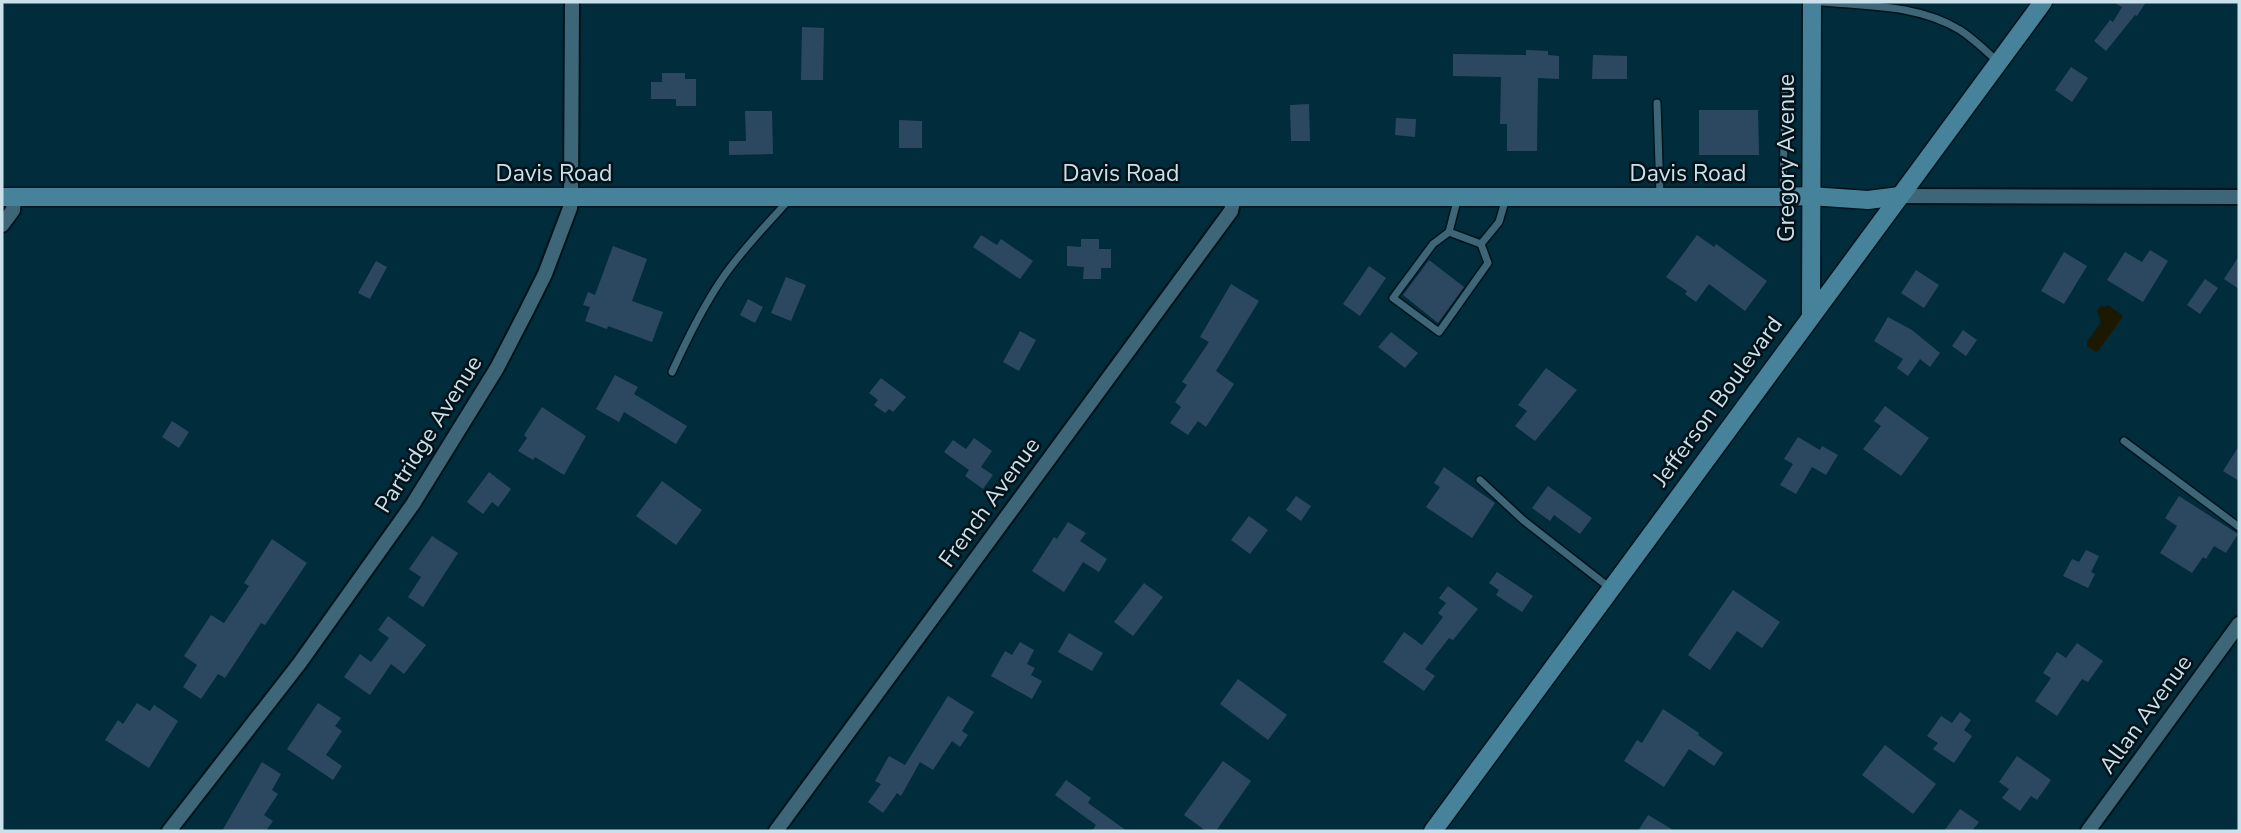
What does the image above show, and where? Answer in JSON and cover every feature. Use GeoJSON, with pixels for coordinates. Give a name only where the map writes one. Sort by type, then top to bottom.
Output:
{"type":"FeatureCollection","features":[{"type":"Feature","properties":{"kind":"street","name":"Partridge Avenue"},"geometry":{"type":"LineString","coordinates":[[169,831],[299,664],[413,504],[496,368],[545,274],[570,208],[572,2]]}},
{"type":"Feature","properties":{"kind":"street","name":"Gregory Avenue"},"geometry":{"type":"LineString","coordinates":[[1811,315],[1812,2]]}},
{"type":"Feature","properties":{"kind":"street","name":"Jefferson Boulevard"},"geometry":{"type":"LineString","coordinates":[[1433,831],[2043,2]]}},
{"type":"Feature","properties":{"kind":"street","name":"Davis Road"},"geometry":{"type":"LineString","coordinates":[[8,197],[1811,196],[1868,200],[1900,196],[2239,197]]}},
{"type":"Feature","properties":{"kind":"street"},"geometry":{"type":"LineString","coordinates":[[2,225],[13,210],[8,197]]}},
{"type":"Feature","properties":{"kind":"street","name":"French Avenue"},"geometry":{"type":"LineString","coordinates":[[776,831],[1231,211],[1234,197]]}},
{"type":"Feature","properties":{"kind":"street","name":"Allan Avenue"},"geometry":{"type":"LineString","coordinates":[[2088,831],[2239,624]]}},
{"type":"Feature","properties":{"kind":"lane"},"geometry":{"type":"LineString","coordinates":[[1822,2],[1876,5],[1922,14],[1962,31],[1998,63]]}},
{"type":"Feature","properties":{"kind":"lane"},"geometry":{"type":"LineString","coordinates":[[1783,197],[1784,83]]}},
{"type":"Feature","properties":{"kind":"lane"},"geometry":{"type":"LineString","coordinates":[[1657,103],[1660,197]]}},
{"type":"Feature","properties":{"kind":"lane"},"geometry":{"type":"LineString","coordinates":[[672,372],[693,327],[724,277],[790,197]]}},
{"type":"Feature","properties":{"kind":"lane"},"geometry":{"type":"LineString","coordinates":[[1449,232],[1481,244],[1488,263],[1439,332],[1393,298],[1433,244],[1449,232],[1458,197]]}},
{"type":"Feature","properties":{"kind":"lane"},"geometry":{"type":"LineString","coordinates":[[1481,244],[1499,222],[1507,197]]}},
{"type":"Feature","properties":{"kind":"lane"},"geometry":{"type":"LineString","coordinates":[[2124,442],[2239,527]]}},
{"type":"Feature","properties":{"kind":"lane"},"geometry":{"type":"LineString","coordinates":[[1480,480],[1523,520],[1610,589]]}},
{"type":"Feature","properties":{"kind":"shaded area"},"geometry":{"type":"Polygon","coordinates":[[[2108,305],[2122,315],[2122,318],[2096,352],[2087,346],[2087,342],[2101,322],[2097,310],[2108,305]]]}},
{"type":"Feature","properties":{"kind":"building"},"geometry":{"type":"Polygon","coordinates":[[[2113,2],[2146,2],[2106,51],[2094,41],[2110,20],[2113,22],[2122,7],[2113,2]]]}},
{"type":"Feature","properties":{"kind":"building"},"geometry":{"type":"Polygon","coordinates":[[[802,27],[824,28],[823,80],[801,80],[802,27]]]}},
{"type":"Feature","properties":{"kind":"building"},"geometry":{"type":"Polygon","coordinates":[[[1526,50],[1548,51],[1548,55],[1559,56],[1559,79],[1538,78],[1537,151],[1507,151],[1507,124],[1500,124],[1501,77],[1453,76],[1453,54],[1526,55],[1526,50]]]}},
{"type":"Feature","properties":{"kind":"building"},"geometry":{"type":"Polygon","coordinates":[[[1593,55],[1627,56],[1627,79],[1592,79],[1593,55]]]}},
{"type":"Feature","properties":{"kind":"building"},"geometry":{"type":"Polygon","coordinates":[[[2071,67],[2088,78],[2072,102],[2055,90],[2071,67]]]}},
{"type":"Feature","properties":{"kind":"building"},"geometry":{"type":"Polygon","coordinates":[[[662,73],[685,73],[685,79],[696,79],[696,106],[676,106],[676,99],[651,99],[651,82],[662,82],[662,73]]]}},
{"type":"Feature","properties":{"kind":"building"},"geometry":{"type":"Polygon","coordinates":[[[1309,104],[1310,141],[1291,141],[1290,105],[1309,104]]]}},
{"type":"Feature","properties":{"kind":"building"},"geometry":{"type":"Polygon","coordinates":[[[1699,110],[1758,110],[1759,155],[1699,155],[1699,110]]]}},
{"type":"Feature","properties":{"kind":"building"},"geometry":{"type":"Polygon","coordinates":[[[745,111],[772,111],[773,154],[729,155],[729,141],[746,141],[745,111]]]}},
{"type":"Feature","properties":{"kind":"building"},"geometry":{"type":"Polygon","coordinates":[[[1396,118],[1416,119],[1415,137],[1395,135],[1396,118]]]}},
{"type":"Feature","properties":{"kind":"building"},"geometry":{"type":"Polygon","coordinates":[[[899,120],[922,121],[922,148],[899,148],[899,120]]]}},
{"type":"Feature","properties":{"kind":"building"},"geometry":{"type":"Polygon","coordinates":[[[981,235],[997,245],[1001,239],[1033,261],[1020,279],[973,247],[981,235]]]}},
{"type":"Feature","properties":{"kind":"building"},"geometry":{"type":"Polygon","coordinates":[[[1697,235],[1714,247],[1716,244],[1767,281],[1745,311],[1709,284],[1696,302],[1685,294],[1687,291],[1666,277],[1697,235]]]}},
{"type":"Feature","properties":{"kind":"building"},"geometry":{"type":"Polygon","coordinates":[[[1081,239],[1099,239],[1099,249],[1111,249],[1111,268],[1101,268],[1101,279],[1083,279],[1084,267],[1067,266],[1067,246],[1081,247],[1081,239]]]}},
{"type":"Feature","properties":{"kind":"building"},"geometry":{"type":"Polygon","coordinates":[[[613,246],[647,259],[632,301],[663,312],[652,342],[608,326],[607,329],[585,321],[590,307],[583,305],[588,292],[595,295],[613,246]]]}},
{"type":"Feature","properties":{"kind":"building"},"geometry":{"type":"Polygon","coordinates":[[[2150,250],[2168,261],[2143,302],[2107,280],[2125,252],[2142,262],[2150,250]]]}},
{"type":"Feature","properties":{"kind":"building"},"geometry":{"type":"Polygon","coordinates":[[[2064,252],[2087,266],[2064,304],[2041,291],[2064,252]]]}},
{"type":"Feature","properties":{"kind":"building"},"geometry":{"type":"Polygon","coordinates":[[[2239,256],[2239,289],[2224,279],[2239,256]]]}},
{"type":"Feature","properties":{"kind":"building"},"geometry":{"type":"Polygon","coordinates":[[[1429,260],[1464,287],[1438,323],[1403,295],[1429,260]]]}},
{"type":"Feature","properties":{"kind":"building"},"geometry":{"type":"Polygon","coordinates":[[[376,261],[387,267],[370,299],[358,293],[376,261]]]}},
{"type":"Feature","properties":{"kind":"building"},"geometry":{"type":"Polygon","coordinates":[[[1369,266],[1386,278],[1360,316],[1343,304],[1369,266]]]}},
{"type":"Feature","properties":{"kind":"building"},"geometry":{"type":"Polygon","coordinates":[[[1916,270],[1939,285],[1924,308],[1901,293],[1916,270]]]}},
{"type":"Feature","properties":{"kind":"building"},"geometry":{"type":"Polygon","coordinates":[[[786,277],[806,285],[791,321],[771,313],[786,277]]]}},
{"type":"Feature","properties":{"kind":"building"},"geometry":{"type":"Polygon","coordinates":[[[2205,279],[2218,288],[2200,314],[2187,305],[2205,279]]]}},
{"type":"Feature","properties":{"kind":"building"},"geometry":{"type":"Polygon","coordinates":[[[1231,284],[1259,301],[1216,371],[1234,384],[1206,427],[1198,421],[1188,435],[1170,423],[1181,407],[1175,402],[1187,385],[1182,382],[1209,342],[1200,337],[1231,284]]]}},
{"type":"Feature","properties":{"kind":"building"},"geometry":{"type":"Polygon","coordinates":[[[748,299],[763,307],[755,323],[740,315],[748,299]]]}},
{"type":"Feature","properties":{"kind":"building"},"geometry":{"type":"Polygon","coordinates":[[[1888,317],[1912,330],[1940,353],[1930,367],[1920,359],[1908,376],[1897,368],[1903,359],[1874,341],[1888,317]]]}},
{"type":"Feature","properties":{"kind":"building"},"geometry":{"type":"Polygon","coordinates":[[[1963,330],[1977,340],[1966,356],[1952,346],[1963,330]]]}},
{"type":"Feature","properties":{"kind":"building"},"geometry":{"type":"Polygon","coordinates":[[[1020,331],[1036,340],[1019,371],[1003,362],[1020,331]]]}},
{"type":"Feature","properties":{"kind":"building"},"geometry":{"type":"Polygon","coordinates":[[[1391,332],[1418,353],[1405,368],[1378,347],[1391,332]]]}},
{"type":"Feature","properties":{"kind":"building"},"geometry":{"type":"Polygon","coordinates":[[[1546,368],[1577,390],[1535,441],[1515,426],[1527,411],[1518,405],[1546,368]]]}},
{"type":"Feature","properties":{"kind":"building"},"geometry":{"type":"Polygon","coordinates":[[[615,375],[638,387],[634,394],[687,426],[676,444],[624,412],[619,422],[596,409],[615,375]]]}},
{"type":"Feature","properties":{"kind":"building"},"geometry":{"type":"Polygon","coordinates":[[[881,378],[906,397],[893,412],[889,409],[885,413],[874,405],[878,400],[869,393],[881,378]]]}},
{"type":"Feature","properties":{"kind":"building"},"geometry":{"type":"Polygon","coordinates":[[[1885,406],[1929,438],[1901,476],[1863,449],[1881,426],[1874,421],[1885,406]]]}},
{"type":"Feature","properties":{"kind":"building"},"geometry":{"type":"Polygon","coordinates":[[[542,407],[586,436],[564,475],[535,457],[533,460],[518,451],[527,438],[524,435],[542,407]]]}},
{"type":"Feature","properties":{"kind":"building"},"geometry":{"type":"Polygon","coordinates":[[[172,421],[189,432],[179,448],[162,437],[172,421]]]}},
{"type":"Feature","properties":{"kind":"building"},"geometry":{"type":"Polygon","coordinates":[[[1798,437],[1820,450],[1822,446],[1838,455],[1826,475],[1812,467],[1796,494],[1780,485],[1793,464],[1784,459],[1798,437]]]}},
{"type":"Feature","properties":{"kind":"building"},"geometry":{"type":"Polygon","coordinates":[[[974,438],[992,451],[981,467],[993,475],[983,489],[965,476],[969,470],[944,452],[953,440],[966,449],[974,438]]]}},
{"type":"Feature","properties":{"kind":"building"},"geometry":{"type":"Polygon","coordinates":[[[2239,446],[2239,481],[2223,471],[2239,446]]]}},
{"type":"Feature","properties":{"kind":"building"},"geometry":{"type":"Polygon","coordinates":[[[1444,467],[1495,503],[1472,538],[1426,507],[1440,487],[1434,483],[1444,467]]]}},
{"type":"Feature","properties":{"kind":"building"},"geometry":{"type":"Polygon","coordinates":[[[489,472],[511,489],[498,507],[492,502],[483,514],[467,502],[489,472]]]}},
{"type":"Feature","properties":{"kind":"building"},"geometry":{"type":"Polygon","coordinates":[[[662,481],[702,510],[676,545],[636,516],[662,481]]]}},
{"type":"Feature","properties":{"kind":"building"},"geometry":{"type":"Polygon","coordinates":[[[1548,486],[1592,518],[1580,534],[1554,515],[1550,521],[1532,508],[1548,486]]]}},
{"type":"Feature","properties":{"kind":"building"},"geometry":{"type":"Polygon","coordinates":[[[1296,496],[1311,506],[1301,521],[1286,510],[1296,496]]]}},
{"type":"Feature","properties":{"kind":"building"},"geometry":{"type":"Polygon","coordinates":[[[2179,496],[2238,534],[2226,553],[2214,546],[2192,573],[2160,553],[2177,526],[2165,518],[2179,496]]]}},
{"type":"Feature","properties":{"kind":"building"},"geometry":{"type":"Polygon","coordinates":[[[1249,516],[1268,530],[1250,554],[1231,540],[1249,516]]]}},
{"type":"Feature","properties":{"kind":"building"},"geometry":{"type":"Polygon","coordinates":[[[1068,522],[1086,533],[1080,541],[1107,559],[1099,572],[1083,562],[1064,592],[1032,571],[1054,537],[1057,539],[1068,522]]]}},
{"type":"Feature","properties":{"kind":"building"},"geometry":{"type":"Polygon","coordinates":[[[432,536],[458,553],[423,607],[408,597],[421,577],[409,569],[432,536]]]}},
{"type":"Feature","properties":{"kind":"building"},"geometry":{"type":"Polygon","coordinates":[[[272,539],[307,563],[265,625],[261,623],[225,678],[218,674],[201,699],[183,687],[197,665],[184,656],[211,615],[224,623],[249,586],[244,583],[272,539]]]}},
{"type":"Feature","properties":{"kind":"building"},"geometry":{"type":"Polygon","coordinates":[[[2086,550],[2099,556],[2091,572],[2095,574],[2088,588],[2063,576],[2072,559],[2079,562],[2086,550]]]}},
{"type":"Feature","properties":{"kind":"building"},"geometry":{"type":"Polygon","coordinates":[[[1497,572],[1533,596],[1522,612],[1496,595],[1499,590],[1489,583],[1497,572]]]}},
{"type":"Feature","properties":{"kind":"building"},"geometry":{"type":"Polygon","coordinates":[[[1144,583],[1163,597],[1133,636],[1114,622],[1144,583]]]}},
{"type":"Feature","properties":{"kind":"building"},"geometry":{"type":"Polygon","coordinates":[[[1448,586],[1478,609],[1453,640],[1449,638],[1425,669],[1435,676],[1424,691],[1383,662],[1404,632],[1422,645],[1443,617],[1438,613],[1446,603],[1439,598],[1448,586]]]}},
{"type":"Feature","properties":{"kind":"building"},"geometry":{"type":"Polygon","coordinates":[[[1733,590],[1780,622],[1762,648],[1737,631],[1710,670],[1688,655],[1733,590]]]}},
{"type":"Feature","properties":{"kind":"building"},"geometry":{"type":"Polygon","coordinates":[[[388,616],[426,645],[404,674],[391,664],[370,695],[344,677],[360,654],[371,662],[389,638],[378,630],[388,616]]]}},
{"type":"Feature","properties":{"kind":"building"},"geometry":{"type":"Polygon","coordinates":[[[1069,633],[1103,653],[1092,671],[1058,652],[1069,633]]]}},
{"type":"Feature","properties":{"kind":"building"},"geometry":{"type":"Polygon","coordinates":[[[1020,642],[1034,650],[1027,664],[1035,668],[1031,675],[1042,681],[1032,699],[991,676],[1005,651],[1012,655],[1020,642]]]}},
{"type":"Feature","properties":{"kind":"building"},"geometry":{"type":"Polygon","coordinates":[[[2077,643],[2103,661],[2088,682],[2082,679],[2057,716],[2035,701],[2051,678],[2043,673],[2057,652],[2066,658],[2077,643]]]}},
{"type":"Feature","properties":{"kind":"building"},"geometry":{"type":"Polygon","coordinates":[[[1238,679],[1287,715],[1268,740],[1220,704],[1238,679]]]}},
{"type":"Feature","properties":{"kind":"building"},"geometry":{"type":"Polygon","coordinates":[[[948,696],[974,712],[962,731],[968,735],[960,747],[952,741],[933,770],[920,762],[901,796],[897,793],[883,813],[868,802],[881,784],[875,781],[889,756],[905,765],[948,696]]]}},
{"type":"Feature","properties":{"kind":"building"},"geometry":{"type":"Polygon","coordinates":[[[137,703],[150,711],[154,705],[178,721],[149,768],[105,740],[118,720],[123,724],[137,703]]]}},
{"type":"Feature","properties":{"kind":"building"},"geometry":{"type":"Polygon","coordinates":[[[318,703],[341,718],[335,726],[342,731],[326,755],[342,766],[333,780],[287,749],[318,703]]]}},
{"type":"Feature","properties":{"kind":"building"},"geometry":{"type":"Polygon","coordinates":[[[1663,709],[1723,753],[1714,766],[1689,749],[1664,787],[1624,761],[1637,740],[1642,743],[1663,709]]]}},
{"type":"Feature","properties":{"kind":"building"},"geometry":{"type":"Polygon","coordinates":[[[1960,712],[1971,720],[1964,730],[1972,736],[1954,763],[1933,749],[1938,743],[1927,736],[1941,716],[1952,723],[1960,712]]]}},
{"type":"Feature","properties":{"kind":"building"},"geometry":{"type":"Polygon","coordinates":[[[1885,745],[1936,784],[1913,814],[1862,775],[1885,745]]]}},
{"type":"Feature","properties":{"kind":"building"},"geometry":{"type":"Polygon","coordinates":[[[2017,756],[2051,780],[2037,800],[2031,796],[2020,811],[2002,798],[2009,789],[1999,782],[2017,756]]]}},
{"type":"Feature","properties":{"kind":"building"},"geometry":{"type":"Polygon","coordinates":[[[1223,761],[1251,781],[1216,831],[1206,831],[1184,815],[1223,761]]]}},
{"type":"Feature","properties":{"kind":"building"},"geometry":{"type":"Polygon","coordinates":[[[262,762],[281,774],[272,790],[278,794],[264,815],[273,821],[266,831],[222,831],[262,762]]]}},
{"type":"Feature","properties":{"kind":"building"},"geometry":{"type":"Polygon","coordinates":[[[1066,780],[1091,798],[1088,803],[1127,831],[1092,831],[1096,825],[1055,795],[1066,780]]]}},
{"type":"Feature","properties":{"kind":"building"},"geometry":{"type":"Polygon","coordinates":[[[1960,809],[1979,822],[1972,831],[1944,831],[1960,809]]]}},
{"type":"Feature","properties":{"kind":"building"},"geometry":{"type":"Polygon","coordinates":[[[1648,815],[1675,831],[1638,831],[1648,815]]]}}]}
